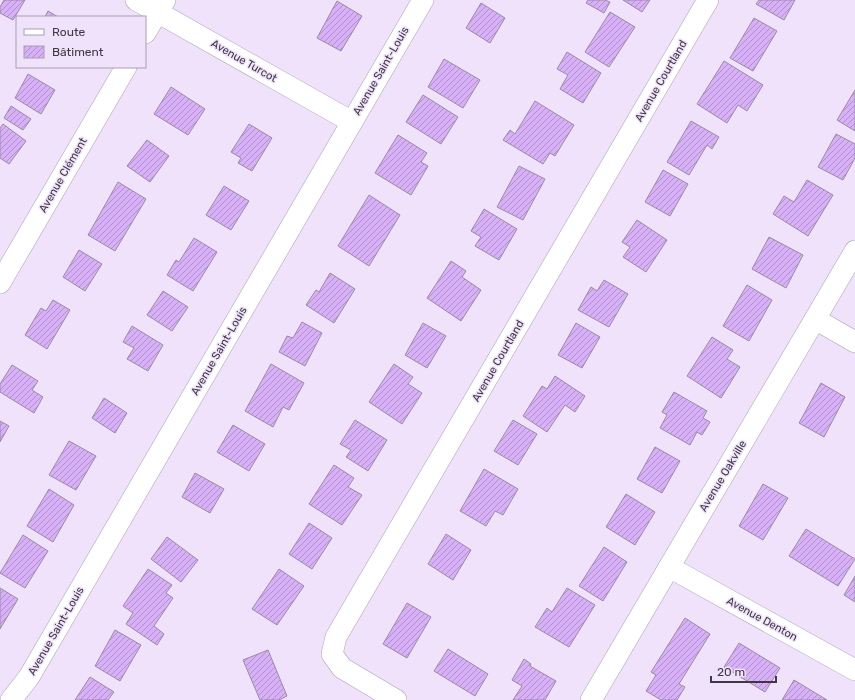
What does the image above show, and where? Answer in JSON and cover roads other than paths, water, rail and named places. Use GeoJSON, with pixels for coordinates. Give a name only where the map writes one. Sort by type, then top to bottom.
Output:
{"type":"FeatureCollection","features":[{"type":"Feature","properties":{"kind":"street","name":"Avenue Turcot"},"geometry":{"type":"LineString","coordinates":[[136,0],[161,6],[352,122]]}},
{"type":"Feature","properties":{"kind":"street","name":"Avenue Saint-Louis"},"geometry":{"type":"LineString","coordinates":[[11,700],[30,677],[423,0]]}},
{"type":"Feature","properties":{"kind":"street","name":"Avenue Courtland"},"geometry":{"type":"LineString","coordinates":[[396,700],[342,668],[332,654],[336,637],[708,0]]}},
{"type":"Feature","properties":{"kind":"street"},"geometry":{"type":"LineString","coordinates":[[146,32],[161,6]]}},
{"type":"Feature","properties":{"kind":"street","name":"Avenue Clément"},"geometry":{"type":"LineString","coordinates":[[0,283],[125,68]]}},
{"type":"Feature","properties":{"kind":"street","name":"Avenue Oakville"},"geometry":{"type":"LineString","coordinates":[[591,700],[855,251]]}},
{"type":"Feature","properties":{"kind":"street"},"geometry":{"type":"LineString","coordinates":[[815,319],[855,342]]}},
{"type":"Feature","properties":{"kind":"street","name":"Avenue Denton"},"geometry":{"type":"LineString","coordinates":[[669,567],[855,670]]}}]}
